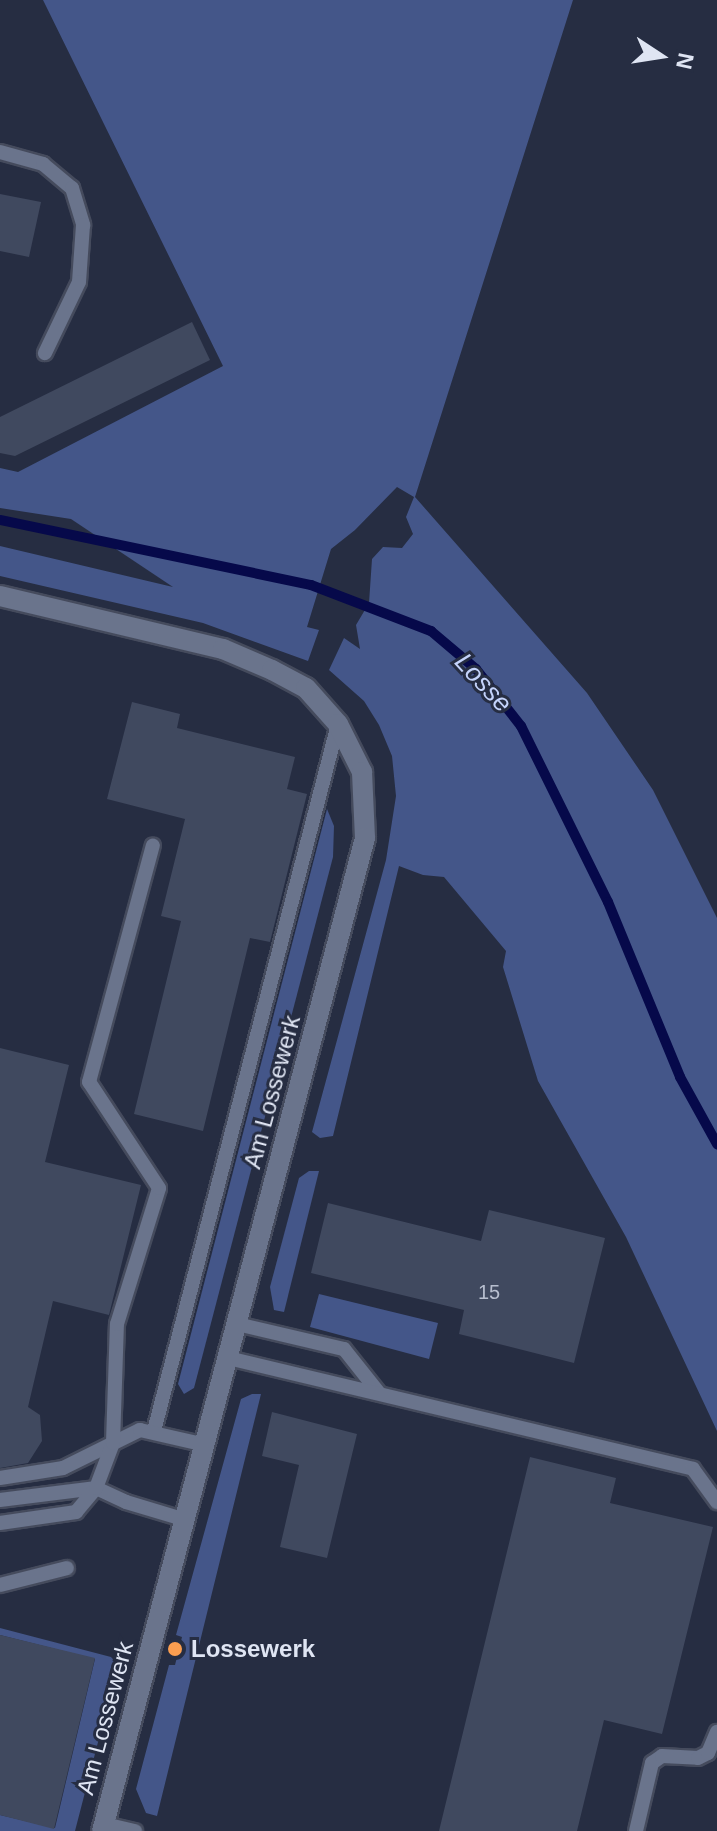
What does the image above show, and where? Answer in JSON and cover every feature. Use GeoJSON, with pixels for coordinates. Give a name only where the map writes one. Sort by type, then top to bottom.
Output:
{"type":"FeatureCollection","features":[{"type":"Feature","properties":{"kind":"street","name":"Am Lossewerk"},"geometry":{"type":"LineString","coordinates":[[0,596],[223,649],[306,688],[338,724],[362,772],[365,838],[103,1827]]}},
{"type":"Feature","properties":{"kind":"lane"},"geometry":{"type":"LineString","coordinates":[[0,152],[43,164],[72,188],[83,225],[79,282],[45,353]]}},
{"type":"Feature","properties":{"kind":"lane"},"geometry":{"type":"LineString","coordinates":[[154,1431],[338,724]]}},
{"type":"Feature","properties":{"kind":"lane"},"geometry":{"type":"LineString","coordinates":[[0,1523],[76,1512],[96,1488],[113,1443],[117,1324],[159,1188],[89,1082],[153,845]]}},
{"type":"Feature","properties":{"kind":"lane"},"geometry":{"type":"LineString","coordinates":[[237,1324],[344,1349],[379,1393]]}},
{"type":"Feature","properties":{"kind":"lane"},"geometry":{"type":"LineString","coordinates":[[228,1358],[693,1469],[717,1502]]}},
{"type":"Feature","properties":{"kind":"lane"},"geometry":{"type":"LineString","coordinates":[[0,1478],[63,1468],[140,1430],[206,1445]]}},
{"type":"Feature","properties":{"kind":"lane"},"geometry":{"type":"LineString","coordinates":[[0,1500],[96,1488],[126,1502],[186,1520]]}},
{"type":"Feature","properties":{"kind":"lane"},"geometry":{"type":"LineString","coordinates":[[0,1585],[67,1568]]}},
{"type":"Feature","properties":{"kind":"lane"},"geometry":{"type":"LineString","coordinates":[[636,1831],[652,1763],[662,1756],[698,1758],[708,1753],[717,1732]]}},
{"type":"Feature","properties":{"kind":"lane"},"geometry":{"type":"LineString","coordinates":[[103,1827],[135,1831]]}},
{"type":"Feature","properties":{"kind":"shaded area"},"geometry":{"type":"Polygon","coordinates":[[[43,0],[573,0],[415,497],[587,693],[653,790],[717,918],[717,1431],[626,1237],[538,1081],[503,967],[506,951],[444,877],[423,875],[399,866],[333,1136],[320,1138],[312,1132],[386,860],[396,796],[392,756],[379,725],[364,701],[329,670],[344,638],[360,649],[356,625],[369,603],[372,559],[383,547],[402,548],[413,534],[406,517],[414,497],[397,487],[355,530],[331,549],[307,627],[319,630],[308,661],[203,623],[0,576],[0,546],[173,587],[71,519],[0,508],[0,468],[18,472],[223,366],[43,0]]]}},
{"type":"Feature","properties":{"kind":"shaded area"},"geometry":{"type":"Polygon","coordinates":[[[327,809],[334,826],[333,857],[194,1388],[184,1394],[178,1384],[327,809]]]}},
{"type":"Feature","properties":{"kind":"shaded area"},"geometry":{"type":"Polygon","coordinates":[[[309,1171],[319,1171],[284,1312],[274,1310],[270,1287],[299,1178],[309,1171]]]}},
{"type":"Feature","properties":{"kind":"shaded area"},"geometry":{"type":"Polygon","coordinates":[[[319,1294],[438,1323],[429,1359],[310,1327],[319,1294]]]}},
{"type":"Feature","properties":{"kind":"shaded area"},"geometry":{"type":"Polygon","coordinates":[[[261,1394],[157,1816],[146,1813],[136,1789],[169,1665],[175,1665],[182,1637],[176,1635],[241,1399],[261,1394]]]}},
{"type":"Feature","properties":{"kind":"shaded area"},"geometry":{"type":"Polygon","coordinates":[[[0,1628],[111,1657],[118,1665],[75,1831],[0,1831],[0,1815],[55,1828],[95,1659],[0,1635],[0,1628]]]}},
{"type":"Feature","properties":{"kind":"building"},"geometry":{"type":"Polygon","coordinates":[[[0,194],[41,202],[29,257],[0,251],[0,194]]]}},
{"type":"Feature","properties":{"kind":"building"},"geometry":{"type":"Polygon","coordinates":[[[192,322],[210,360],[15,456],[0,453],[0,417],[192,322]]]}},
{"type":"Feature","properties":{"kind":"building"},"geometry":{"type":"Polygon","coordinates":[[[132,702],[180,714],[177,728],[295,757],[287,789],[307,794],[270,942],[250,938],[203,1131],[134,1114],[181,921],[161,916],[185,819],[107,799],[132,702]]]}},
{"type":"Feature","properties":{"kind":"building"},"geometry":{"type":"Polygon","coordinates":[[[0,1048],[69,1065],[45,1162],[141,1185],[109,1315],[53,1301],[28,1407],[40,1415],[42,1441],[28,1463],[0,1468],[0,1048]]]}},
{"type":"Feature","properties":{"kind":"building"},"geometry":{"type":"Polygon","coordinates":[[[328,1203],[481,1241],[489,1210],[605,1238],[574,1363],[459,1334],[464,1310],[311,1273],[328,1203]]]}},
{"type":"Feature","properties":{"kind":"building"},"geometry":{"type":"Polygon","coordinates":[[[272,1412],[357,1434],[327,1558],[280,1547],[299,1465],[262,1456],[272,1412]]]}},
{"type":"Feature","properties":{"kind":"building"},"geometry":{"type":"Polygon","coordinates":[[[530,1457],[616,1478],[610,1503],[713,1527],[662,1734],[604,1720],[577,1831],[439,1831],[530,1457]]]}},
{"type":"Feature","properties":{"kind":"building"},"geometry":{"type":"Polygon","coordinates":[[[0,1635],[95,1658],[54,1829],[0,1815],[0,1635]]]}},
{"type":"Feature","properties":{"kind":"waterway","name":"Losse"},"geometry":{"type":"LineString","coordinates":[[0,520],[311,585],[431,631],[476,669],[521,726],[608,902],[680,1077],[717,1144]]}},
{"type":"Feature","properties":{"kind":"place","name":"Lossewerk"},"geometry":{"type":"Point","coordinates":[175,1649]}}]}
